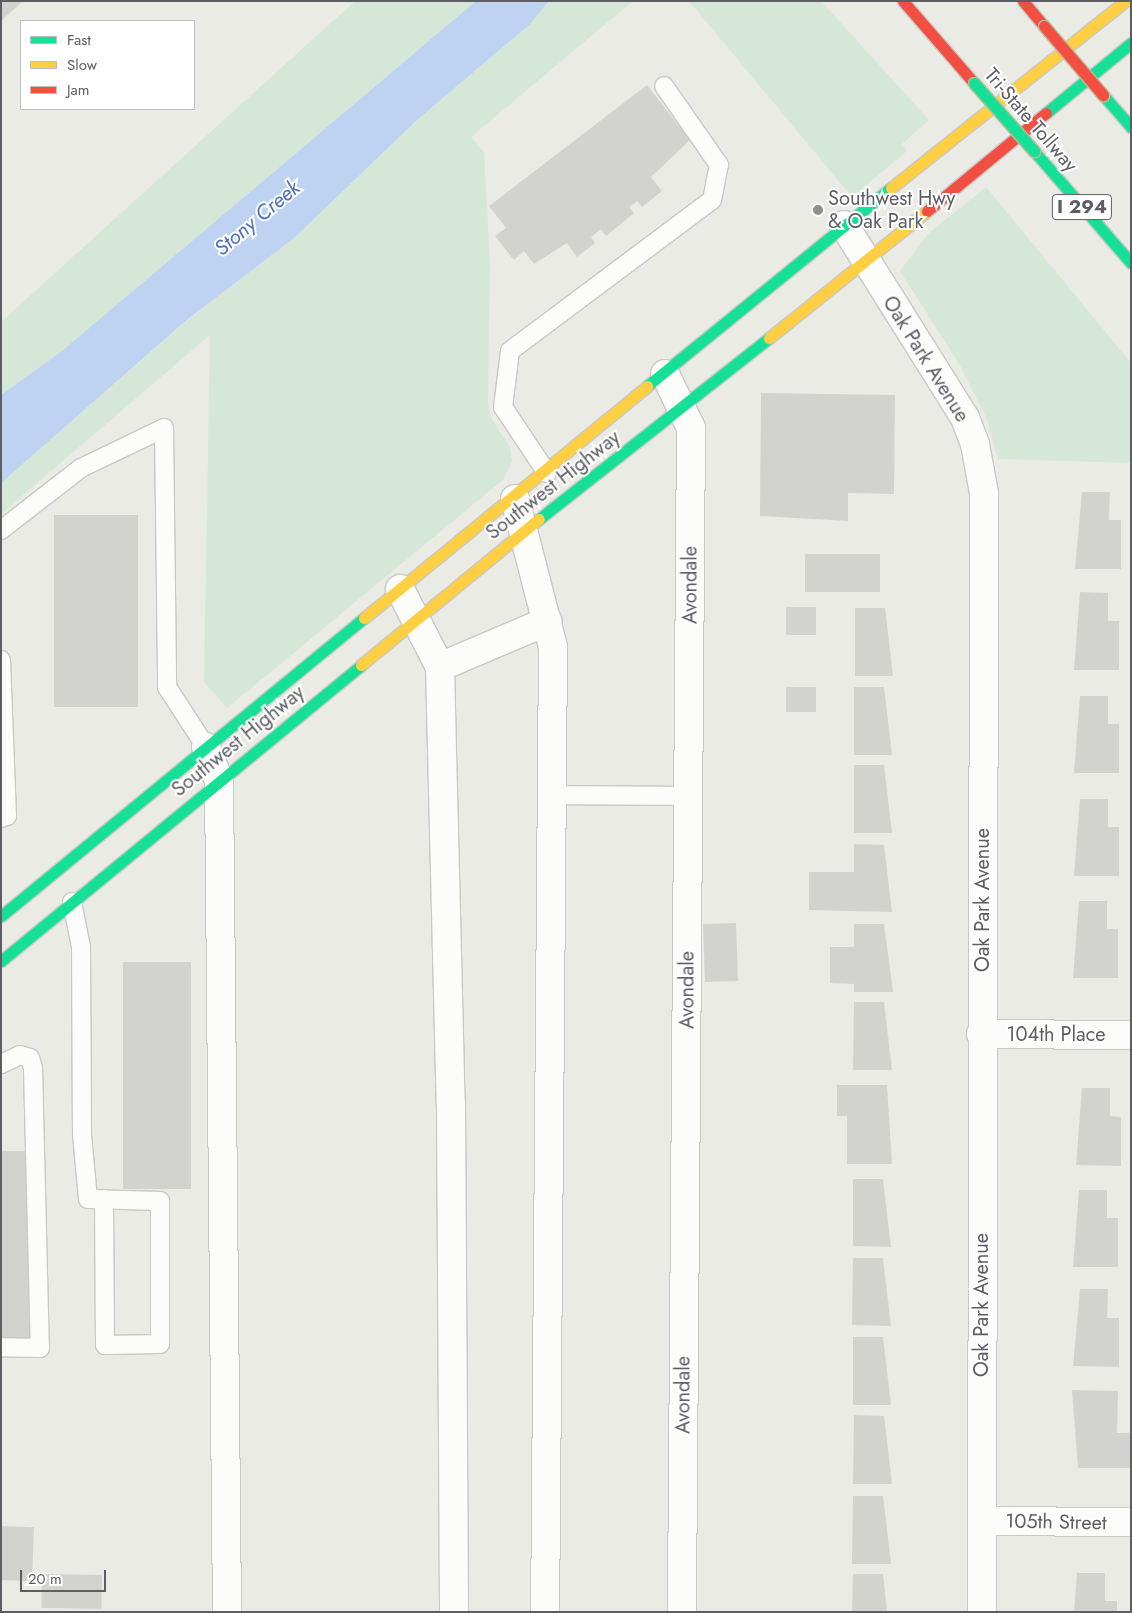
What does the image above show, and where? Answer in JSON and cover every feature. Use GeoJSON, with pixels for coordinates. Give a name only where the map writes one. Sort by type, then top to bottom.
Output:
{"type":"FeatureCollection","features":[{"type":"Feature","properties":{"kind":"main road","name":"Tri-State Tollway"},"geometry":{"type":"LineString","coordinates":[[903,1],[1131,263]]}},
{"type":"Feature","properties":{"kind":"main road"},"geometry":{"type":"LineString","coordinates":[[1023,1],[1131,127]]}},
{"type":"Feature","properties":{"kind":"main road","name":"Southwest Highway"},"geometry":{"type":"LineString","coordinates":[[1,916],[400,589],[547,473],[844,225],[1125,1]]}},
{"type":"Feature","properties":{"kind":"main road","name":"Southwest Highway"},"geometry":{"type":"LineString","coordinates":[[1,961],[418,618],[864,263],[1131,43]]}},
{"type":"Feature","properties":{"kind":"street","name":"Oak Park Avenue"},"geometry":{"type":"LineString","coordinates":[[844,225],[864,263],[965,418],[975,444],[984,493],[981,1034],[982,1612]]}},
{"type":"Feature","properties":{"kind":"street","name":"Avondale"},"geometry":{"type":"LineString","coordinates":[[665,374],[683,406],[691,428],[682,1612]]}},
{"type":"Feature","properties":{"kind":"street"},"geometry":{"type":"LineString","coordinates":[[514,499],[548,621],[553,647],[546,1612]]}},
{"type":"Feature","properties":{"kind":"street"},"geometry":{"type":"LineString","coordinates":[[400,589],[418,618],[440,667],[451,1103],[454,1612]]}},
{"type":"Feature","properties":{"kind":"street"},"geometry":{"type":"LineString","coordinates":[[440,667],[548,621]]}},
{"type":"Feature","properties":{"kind":"street"},"geometry":{"type":"LineString","coordinates":[[206,747],[219,781],[227,1612]]}},
{"type":"Feature","properties":{"kind":"street","name":"104th Place"},"geometry":{"type":"LineString","coordinates":[[981,1034],[1131,1035]]}},
{"type":"Feature","properties":{"kind":"street","name":"105th Street"},"geometry":{"type":"LineString","coordinates":[[982,1521],[1131,1522]]}},
{"type":"Feature","properties":{"kind":"lane"},"geometry":{"type":"LineString","coordinates":[[547,473],[503,407],[510,351],[712,200],[719,165],[664,86]]}},
{"type":"Feature","properties":{"kind":"lane"},"geometry":{"type":"LineString","coordinates":[[1,530],[81,468],[164,428],[167,688],[206,747]]}},
{"type":"Feature","properties":{"kind":"lane"},"geometry":{"type":"LineString","coordinates":[[1,660],[7,816],[1,818]]}},
{"type":"Feature","properties":{"kind":"lane"},"geometry":{"type":"LineString","coordinates":[[552,796],[688,796]]}},
{"type":"Feature","properties":{"kind":"lane"},"geometry":{"type":"LineString","coordinates":[[72,902],[81,948],[82,1135],[88,1199],[104,1199],[160,1201],[160,1344],[105,1345],[104,1199]]}},
{"type":"Feature","properties":{"kind":"lane"},"geometry":{"type":"LineString","coordinates":[[1,1064],[20,1055],[30,1058],[33,1068],[40,1348],[1,1348]]}},
{"type":"Feature","properties":{"kind":"green space"},"geometry":{"type":"Polygon","coordinates":[[[355,1],[476,1],[62,351],[1,395],[1,322],[355,1]]]}},
{"type":"Feature","properties":{"kind":"green space"},"geometry":{"type":"Polygon","coordinates":[[[549,1],[633,1],[471,137],[484,152],[490,263],[488,402],[491,418],[510,447],[512,461],[504,479],[227,708],[204,682],[210,335],[1,514],[1,483],[189,319],[293,239],[417,120],[530,24],[549,1]]]}},
{"type":"Feature","properties":{"kind":"green space"},"geometry":{"type":"Polygon","coordinates":[[[689,1],[821,1],[929,120],[902,144],[907,151],[852,197],[689,1]]]}},
{"type":"Feature","properties":{"kind":"green space"},"geometry":{"type":"Polygon","coordinates":[[[986,187],[1131,363],[1131,463],[998,459],[986,417],[961,367],[900,271],[928,234],[986,187]]]}},
{"type":"Feature","properties":{"kind":"water","name":"Stony Creek"},"geometry":{"type":"Polygon","coordinates":[[[476,1],[549,1],[530,24],[417,120],[293,239],[188,319],[1,483],[1,395],[62,351],[476,1]]]}},
{"type":"Feature","properties":{"kind":"building"},"geometry":{"type":"Polygon","coordinates":[[[1,1],[23,1],[1,21],[1,1]]]}},
{"type":"Feature","properties":{"kind":"building"},"geometry":{"type":"Polygon","coordinates":[[[647,85],[690,140],[651,177],[662,191],[642,207],[637,201],[629,207],[634,213],[606,236],[601,229],[591,237],[595,243],[577,257],[567,243],[534,264],[524,251],[514,260],[495,236],[506,228],[489,206],[647,85]]]}},
{"type":"Feature","properties":{"kind":"building"},"geometry":{"type":"Polygon","coordinates":[[[761,393],[895,395],[894,494],[848,493],[848,521],[760,516],[761,393]]]}},
{"type":"Feature","properties":{"kind":"building"},"geometry":{"type":"Polygon","coordinates":[[[1082,492],[1110,492],[1109,520],[1121,520],[1121,569],[1075,569],[1082,492]]]}},
{"type":"Feature","properties":{"kind":"building"},"geometry":{"type":"Polygon","coordinates":[[[54,515],[138,515],[138,707],[54,707],[54,515]]]}},
{"type":"Feature","properties":{"kind":"building"},"geometry":{"type":"Polygon","coordinates":[[[805,554],[880,554],[880,592],[805,592],[805,554]]]}},
{"type":"Feature","properties":{"kind":"building"},"geometry":{"type":"Polygon","coordinates":[[[1080,592],[1108,593],[1108,621],[1119,621],[1119,670],[1074,670],[1080,592]]]}},
{"type":"Feature","properties":{"kind":"building"},"geometry":{"type":"Polygon","coordinates":[[[786,607],[816,607],[816,635],[786,635],[786,607]]]}},
{"type":"Feature","properties":{"kind":"building"},"geometry":{"type":"Polygon","coordinates":[[[855,608],[885,608],[893,676],[855,676],[855,608]]]}},
{"type":"Feature","properties":{"kind":"building"},"geometry":{"type":"Polygon","coordinates":[[[786,687],[816,687],[816,712],[786,712],[786,687]]]}},
{"type":"Feature","properties":{"kind":"building"},"geometry":{"type":"Polygon","coordinates":[[[854,687],[884,687],[892,755],[854,755],[854,687]]]}},
{"type":"Feature","properties":{"kind":"building"},"geometry":{"type":"Polygon","coordinates":[[[1080,696],[1108,696],[1108,724],[1119,724],[1119,773],[1074,773],[1080,696]]]}},
{"type":"Feature","properties":{"kind":"building"},"geometry":{"type":"Polygon","coordinates":[[[854,765],[884,765],[892,833],[854,833],[854,765]]]}},
{"type":"Feature","properties":{"kind":"building"},"geometry":{"type":"Polygon","coordinates":[[[1080,799],[1108,799],[1108,827],[1119,827],[1119,876],[1074,876],[1080,799]]]}},
{"type":"Feature","properties":{"kind":"building"},"geometry":{"type":"Polygon","coordinates":[[[854,844],[884,845],[892,912],[809,910],[809,872],[854,872],[854,844]]]}},
{"type":"Feature","properties":{"kind":"building"},"geometry":{"type":"Polygon","coordinates":[[[1079,901],[1107,901],[1107,929],[1118,929],[1118,978],[1073,978],[1079,901]]]}},
{"type":"Feature","properties":{"kind":"building"},"geometry":{"type":"Polygon","coordinates":[[[736,923],[738,981],[705,982],[703,924],[736,923]]]}},
{"type":"Feature","properties":{"kind":"building"},"geometry":{"type":"Polygon","coordinates":[[[854,924],[884,924],[893,992],[854,992],[854,984],[830,983],[830,947],[854,947],[854,924]]]}},
{"type":"Feature","properties":{"kind":"building"},"geometry":{"type":"Polygon","coordinates":[[[123,962],[191,962],[191,1189],[123,1189],[123,962]]]}},
{"type":"Feature","properties":{"kind":"building"},"geometry":{"type":"Polygon","coordinates":[[[854,1002],[884,1002],[892,1070],[853,1070],[854,1002]]]}},
{"type":"Feature","properties":{"kind":"building"},"geometry":{"type":"Polygon","coordinates":[[[837,1085],[887,1085],[892,1164],[847,1164],[847,1116],[837,1116],[837,1085]]]}},
{"type":"Feature","properties":{"kind":"building"},"geometry":{"type":"Polygon","coordinates":[[[1082,1088],[1110,1088],[1110,1116],[1121,1117],[1121,1166],[1076,1165],[1082,1088]]]}},
{"type":"Feature","properties":{"kind":"building"},"geometry":{"type":"Polygon","coordinates":[[[1,1151],[29,1151],[29,1338],[1,1338],[1,1151]]]}},
{"type":"Feature","properties":{"kind":"building"},"geometry":{"type":"Polygon","coordinates":[[[853,1179],[883,1179],[891,1247],[853,1246],[853,1179]]]}},
{"type":"Feature","properties":{"kind":"building"},"geometry":{"type":"Polygon","coordinates":[[[1079,1190],[1107,1190],[1107,1218],[1118,1218],[1118,1267],[1073,1267],[1079,1190]]]}},
{"type":"Feature","properties":{"kind":"building"},"geometry":{"type":"Polygon","coordinates":[[[853,1258],[883,1258],[891,1326],[852,1325],[853,1258]]]}},
{"type":"Feature","properties":{"kind":"building"},"geometry":{"type":"Polygon","coordinates":[[[1080,1289],[1108,1289],[1107,1318],[1119,1318],[1119,1367],[1073,1366],[1080,1289]]]}},
{"type":"Feature","properties":{"kind":"building"},"geometry":{"type":"Polygon","coordinates":[[[853,1337],[883,1337],[891,1405],[853,1405],[853,1337]]]}},
{"type":"Feature","properties":{"kind":"building"},"geometry":{"type":"Polygon","coordinates":[[[1072,1390],[1118,1391],[1117,1433],[1131,1433],[1131,1468],[1078,1468],[1072,1390]]]}},
{"type":"Feature","properties":{"kind":"building"},"geometry":{"type":"Polygon","coordinates":[[[854,1415],[884,1416],[892,1484],[853,1484],[854,1415]]]}},
{"type":"Feature","properties":{"kind":"building"},"geometry":{"type":"Polygon","coordinates":[[[853,1496],[883,1496],[891,1564],[852,1564],[853,1496]]]}},
{"type":"Feature","properties":{"kind":"building"},"geometry":{"type":"Polygon","coordinates":[[[1,1526],[34,1527],[32,1581],[1,1580],[1,1526]]]}},
{"type":"Feature","properties":{"kind":"building"},"geometry":{"type":"Polygon","coordinates":[[[1077,1573],[1105,1573],[1105,1601],[1117,1601],[1117,1612],[1074,1612],[1077,1573]]]}},
{"type":"Feature","properties":{"kind":"building"},"geometry":{"type":"Polygon","coordinates":[[[42,1574],[102,1575],[101,1609],[41,1608],[42,1574]]]}},
{"type":"Feature","properties":{"kind":"building"},"geometry":{"type":"Polygon","coordinates":[[[853,1574],[883,1574],[887,1612],[852,1612],[853,1574]]]}},
{"type":"Feature","properties":{"kind":"traffic: fast"},"geometry":{"type":"LineString","coordinates":[[1046,113],[1131,43]]}},
{"type":"Feature","properties":{"kind":"traffic: fast"},"geometry":{"type":"LineString","coordinates":[[974,83],[1034,151]]}},
{"type":"Feature","properties":{"kind":"traffic: fast"},"geometry":{"type":"LineString","coordinates":[[1103,95],[1131,127]]}},
{"type":"Feature","properties":{"kind":"traffic: fast"},"geometry":{"type":"LineString","coordinates":[[1034,151],[1131,263]]}},
{"type":"Feature","properties":{"kind":"traffic: fast"},"geometry":{"type":"LineString","coordinates":[[647,386],[891,188]]}},
{"type":"Feature","properties":{"kind":"traffic: fast"},"geometry":{"type":"LineString","coordinates":[[539,519],[769,338]]}},
{"type":"Feature","properties":{"kind":"traffic: fast"},"geometry":{"type":"LineString","coordinates":[[1,916],[364,618]]}},
{"type":"Feature","properties":{"kind":"traffic: fast"},"geometry":{"type":"LineString","coordinates":[[1,961],[361,665]]}},
{"type":"Feature","properties":{"kind":"traffic: slow"},"geometry":{"type":"LineString","coordinates":[[891,188],[1125,1]]}},
{"type":"Feature","properties":{"kind":"traffic: slow"},"geometry":{"type":"LineString","coordinates":[[769,338],[927,211]]}},
{"type":"Feature","properties":{"kind":"traffic: slow"},"geometry":{"type":"LineString","coordinates":[[364,618],[647,386]]}},
{"type":"Feature","properties":{"kind":"traffic: slow"},"geometry":{"type":"LineString","coordinates":[[361,665],[539,519]]}},
{"type":"Feature","properties":{"kind":"traffic: jam"},"geometry":{"type":"LineString","coordinates":[[903,1],[974,83]]}},
{"type":"Feature","properties":{"kind":"traffic: jam"},"geometry":{"type":"LineString","coordinates":[[1023,1],[1044,26]]}},
{"type":"Feature","properties":{"kind":"traffic: jam"},"geometry":{"type":"LineString","coordinates":[[1044,26],[1103,95]]}},
{"type":"Feature","properties":{"kind":"traffic: jam"},"geometry":{"type":"LineString","coordinates":[[927,211],[1046,113]]}},
{"type":"Feature","properties":{"kind":"place","name":"Southwest Hwy & Oak Park"},"geometry":{"type":"Point","coordinates":[818,210]}}]}
